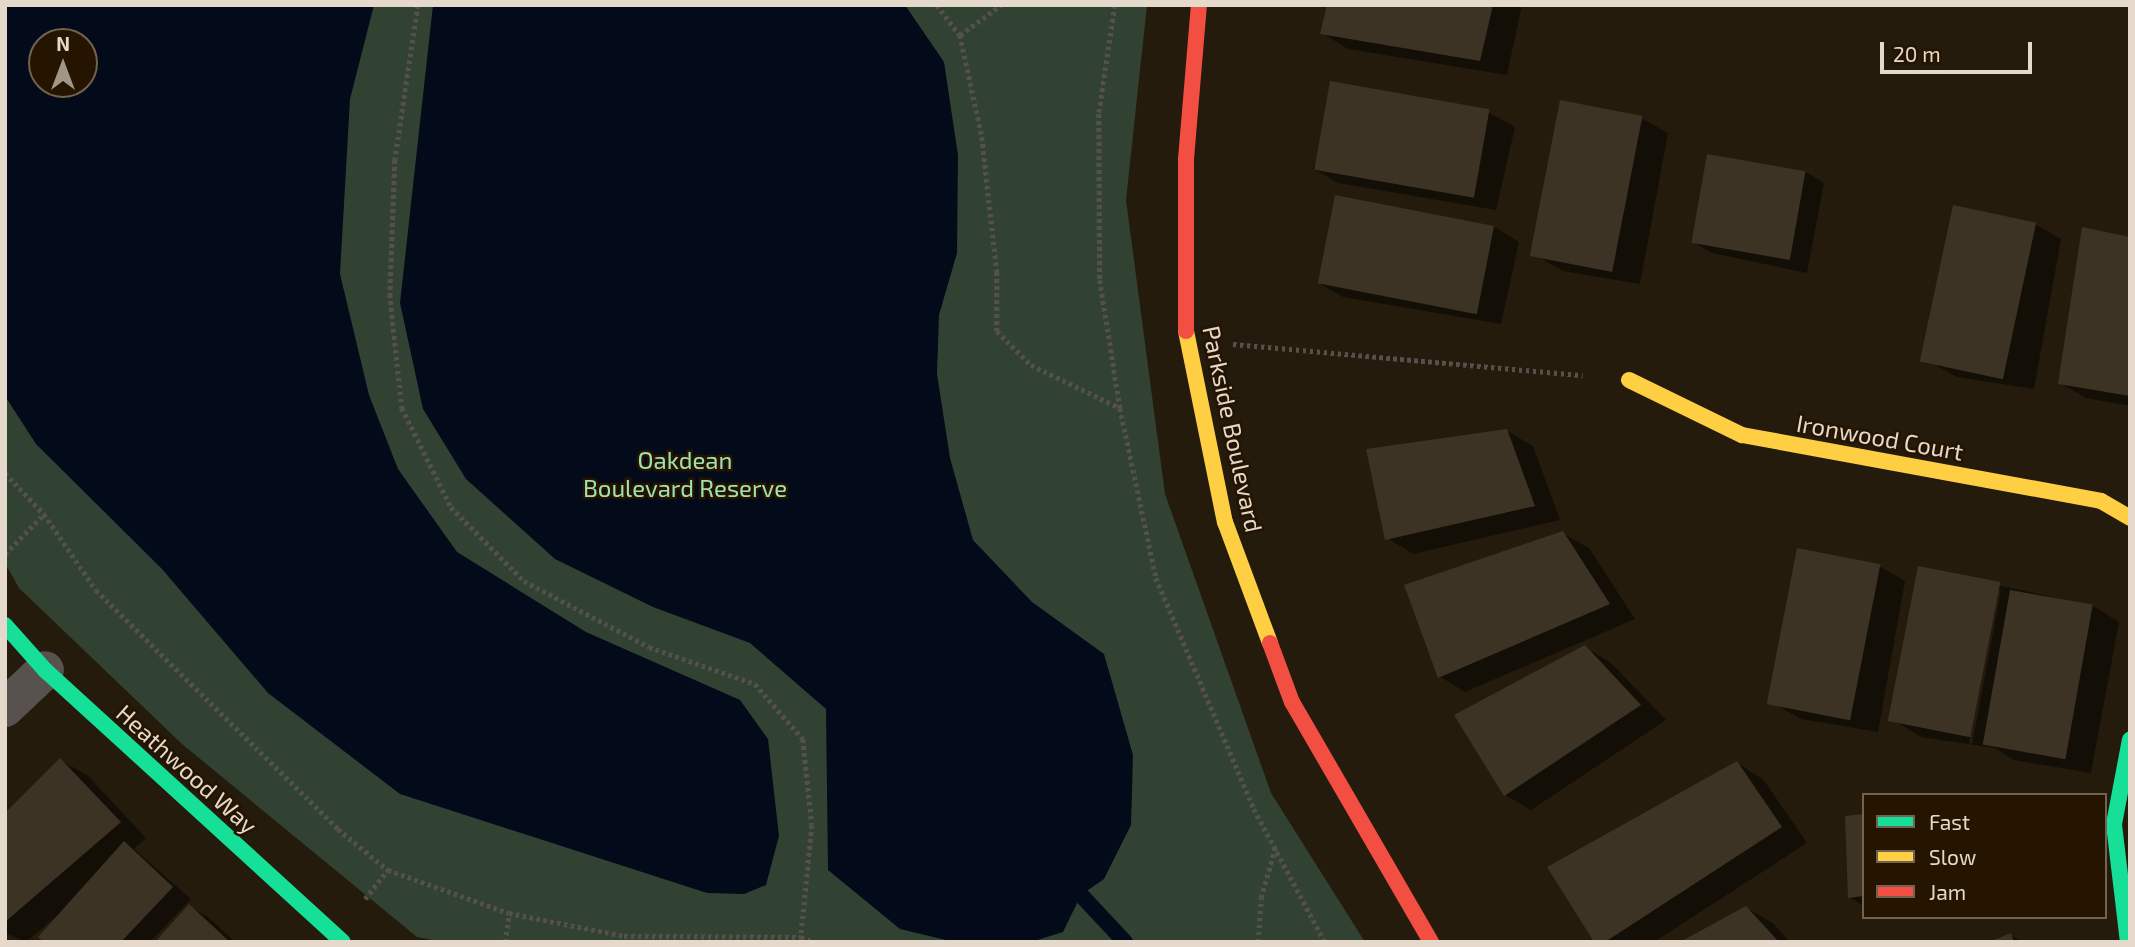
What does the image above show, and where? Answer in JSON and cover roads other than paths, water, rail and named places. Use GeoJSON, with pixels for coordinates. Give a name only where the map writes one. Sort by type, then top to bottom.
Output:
{"type":"FeatureCollection","features":[{"type":"Feature","properties":{"kind":"street","name":"Parkside Boulevard"},"geometry":{"type":"LineString","coordinates":[[1199,5],[1186,159],[1186,340],[1226,522],[1292,702],[1431,942]]}},
{"type":"Feature","properties":{"kind":"street","name":"Ironwood Court"},"geometry":{"type":"LineString","coordinates":[[1629,380],[1742,435],[2101,501],[2130,517]]}},
{"type":"Feature","properties":{"kind":"street","name":"Heathwood Way"},"geometry":{"type":"LineString","coordinates":[[5,625],[46,670],[343,942]]}},
{"type":"Feature","properties":{"kind":"street"},"geometry":{"type":"LineString","coordinates":[[5,708],[46,670]]}},
{"type":"Feature","properties":{"kind":"street"},"geometry":{"type":"LineString","coordinates":[[2128,942],[2115,824],[2130,739]]}},
{"type":"Feature","properties":{"kind":"water"},"geometry":{"type":"Polygon","coordinates":[[[5,5],[374,5],[350,99],[340,274],[369,395],[398,469],[457,552],[586,632],[740,700],[768,739],[779,836],[766,885],[744,894],[707,893],[400,794],[268,693],[162,569],[36,444],[5,396],[5,5]]]}},
{"type":"Feature","properties":{"kind":"water"},"geometry":{"type":"Polygon","coordinates":[[[433,5],[905,5],[944,62],[958,155],[957,253],[939,315],[937,374],[950,458],[973,540],[1032,602],[1104,654],[1133,755],[1131,825],[1104,879],[1081,895],[1063,932],[1031,942],[954,942],[900,929],[828,870],[826,709],[750,643],[653,607],[555,559],[466,479],[423,409],[400,303],[433,5]]]}},
{"type":"Feature","properties":{"kind":"waterway"},"geometry":{"type":"LineString","coordinates":[[1081,895],[1125,942]]}},
{"type":"Feature","properties":{"kind":"park label","name":"Oakdean Boulevard Reserve"},"geometry":{"type":"Point","coordinates":[685,474]}}]}
